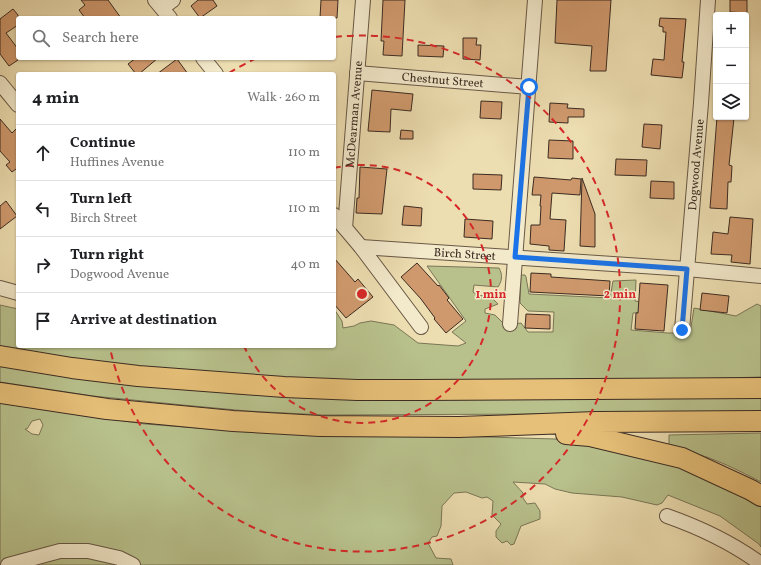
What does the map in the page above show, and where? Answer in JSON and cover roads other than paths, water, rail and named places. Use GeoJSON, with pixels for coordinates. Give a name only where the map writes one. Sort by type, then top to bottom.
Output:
{"type":"FeatureCollection","features":[{"type":"Feature","properties":{"kind":"highway"},"geometry":{"type":"LineString","coordinates":[[0,356],[72,368],[138,376],[284,387],[403,390],[761,388]]}},
{"type":"Feature","properties":{"kind":"highway"},"geometry":{"type":"LineString","coordinates":[[0,393],[107,410],[233,421],[320,426],[459,427],[596,422],[761,421]]}},
{"type":"Feature","properties":{"kind":"highway"},"geometry":{"type":"LineString","coordinates":[[459,427],[590,436],[682,458],[761,496]]}},
{"type":"Feature","properties":{"kind":"street"},"geometry":{"type":"LineString","coordinates":[[162,9],[173,0]]}},
{"type":"Feature","properties":{"kind":"street","name":"McDearman Avenue"},"geometry":{"type":"LineString","coordinates":[[346,228],[363,0]]}},
{"type":"Feature","properties":{"kind":"street"},"geometry":{"type":"LineString","coordinates":[[510,324],[535,0]]}},
{"type":"Feature","properties":{"kind":"street","name":"Dogwood Avenue"},"geometry":{"type":"LineString","coordinates":[[682,330],[702,102],[708,0]]}},
{"type":"Feature","properties":{"kind":"street"},"geometry":{"type":"LineString","coordinates":[[205,60],[214,72]]}},
{"type":"Feature","properties":{"kind":"street","name":"Chestnut Street"},"geometry":{"type":"LineString","coordinates":[[357,73],[529,87]]}},
{"type":"Feature","properties":{"kind":"street"},"geometry":{"type":"LineString","coordinates":[[0,83],[16,103]]}},
{"type":"Feature","properties":{"kind":"street"},"geometry":{"type":"LineString","coordinates":[[336,217],[361,247],[421,327]]}},
{"type":"Feature","properties":{"kind":"street","name":"Birch Street"},"geometry":{"type":"LineString","coordinates":[[361,247],[687,269],[761,276]]}},
{"type":"Feature","properties":{"kind":"street"},"geometry":{"type":"LineString","coordinates":[[0,288],[16,292]]}},
{"type":"Feature","properties":{"kind":"street"},"geometry":{"type":"LineString","coordinates":[[667,516],[717,536],[740,548],[761,564]]}},
{"type":"Feature","properties":{"kind":"street"},"geometry":{"type":"LineString","coordinates":[[8,565],[60,551],[88,551],[119,558],[133,565]]}}]}
